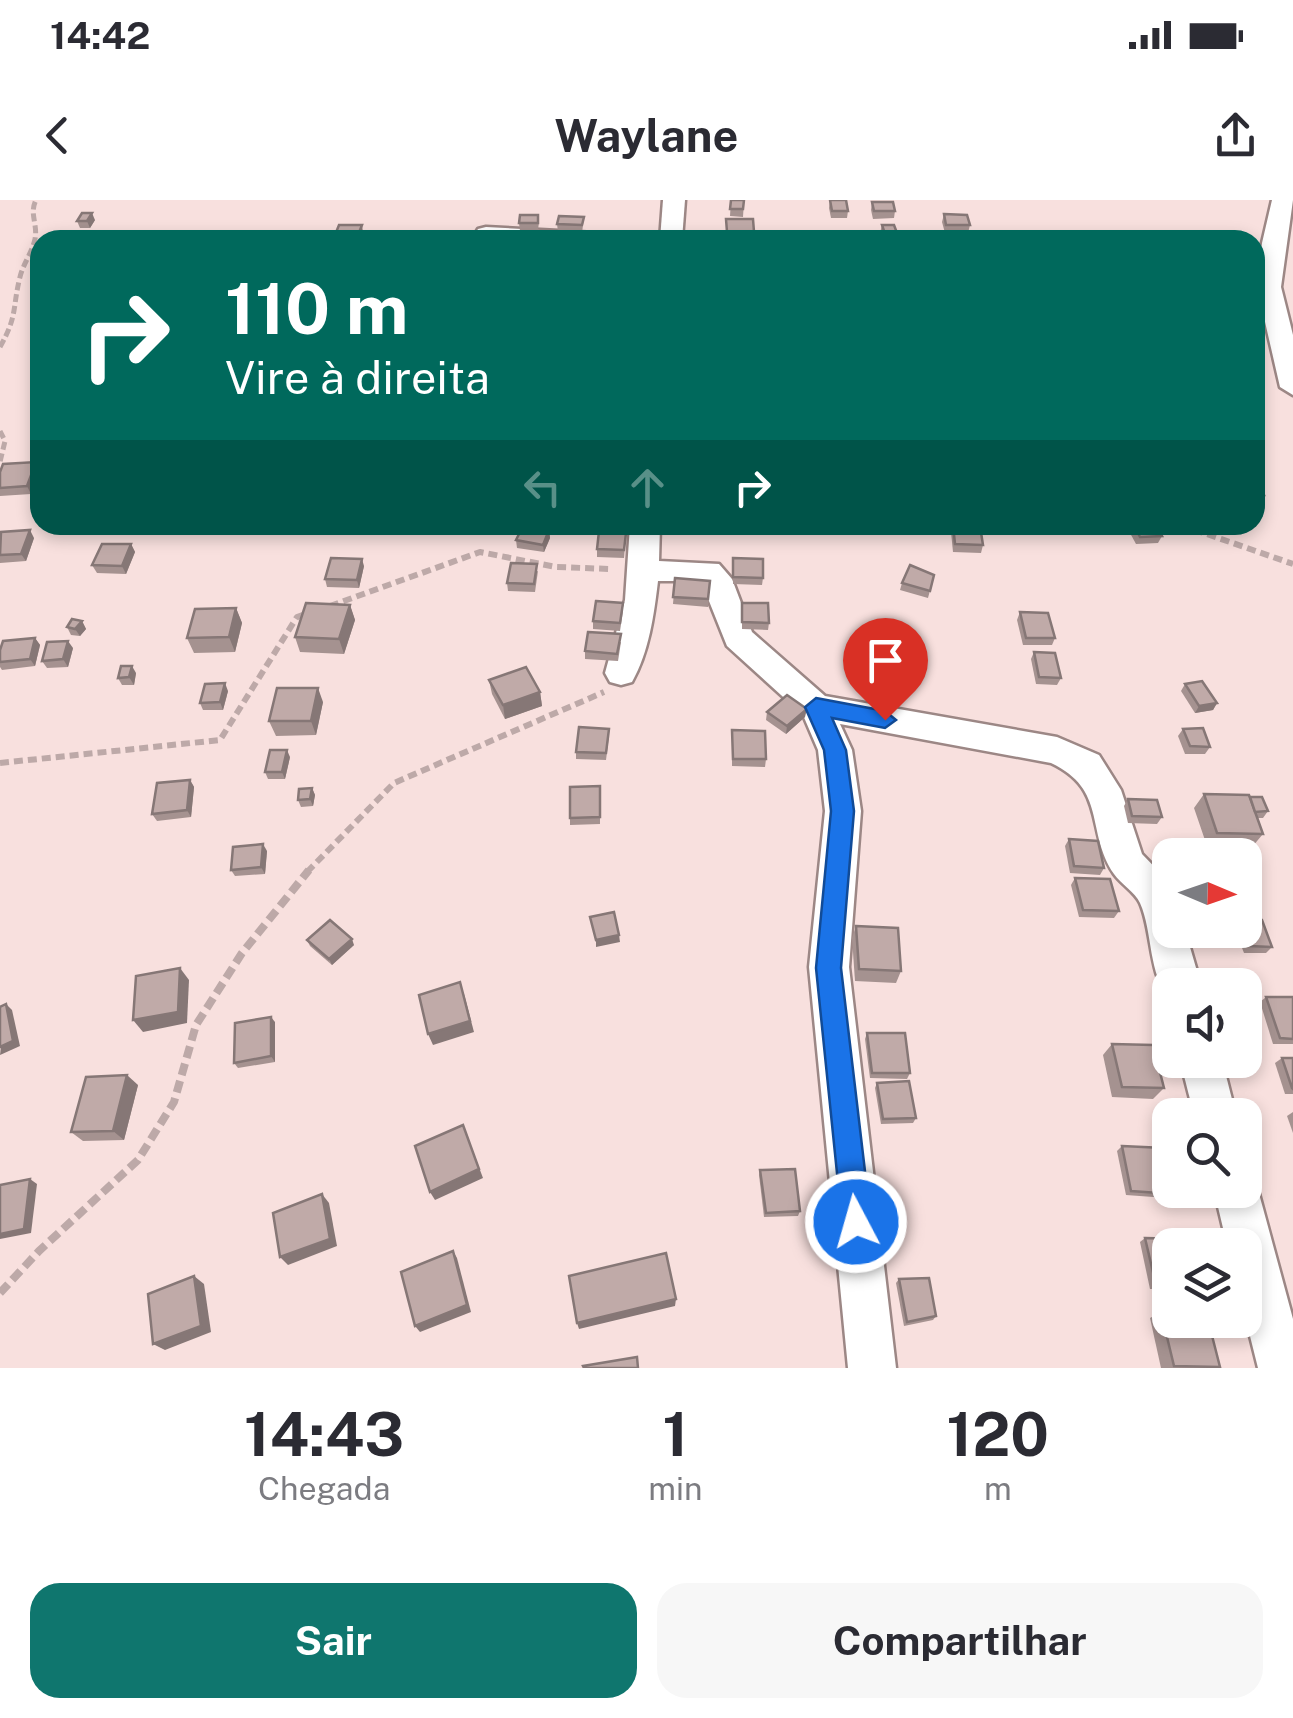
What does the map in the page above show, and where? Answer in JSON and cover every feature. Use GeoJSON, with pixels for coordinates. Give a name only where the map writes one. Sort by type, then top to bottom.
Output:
{"type":"FeatureCollection","features":[{"type":"Feature","properties":{"kind":"street"},"geometry":{"type":"LineString","coordinates":[[672,230],[674,200]]}},
{"type":"Feature","properties":{"kind":"street"},"geometry":{"type":"LineString","coordinates":[[1283,200],[1273,243],[1269,288],[1293,387]]}},
{"type":"Feature","properties":{"kind":"street"},"geometry":{"type":"LineString","coordinates":[[622,673],[631,650],[645,570],[645,535]]}},
{"type":"Feature","properties":{"kind":"street"},"geometry":{"type":"LineString","coordinates":[[645,570],[708,572],[718,579],[738,638],[816,707],[835,750],[843,811],[828,968],[872,1368]]}},
{"type":"Feature","properties":{"kind":"street"},"geometry":{"type":"LineString","coordinates":[[816,707],[1057,751],[1087,764],[1103,790],[1127,863],[1156,893],[1176,968]]}},
{"type":"Feature","properties":{"kind":"street"},"geometry":{"type":"LineString","coordinates":[[1241,1208],[1282,1368]]}},
{"type":"Feature","properties":{"kind":"path"},"geometry":{"type":"LineString","coordinates":[[36,200],[31,210],[36,230]]}},
{"type":"Feature","properties":{"kind":"path"},"geometry":{"type":"LineString","coordinates":[[0,346],[15,320],[20,276],[30,253]]}},
{"type":"Feature","properties":{"kind":"path"},"geometry":{"type":"LineString","coordinates":[[0,431],[5,441],[0,462]]}},
{"type":"Feature","properties":{"kind":"path"},"geometry":{"type":"LineString","coordinates":[[1210,535],[1293,564]]}},
{"type":"Feature","properties":{"kind":"path"},"geometry":{"type":"LineString","coordinates":[[0,763],[220,740],[296,617],[480,552],[556,567],[645,570]]}},
{"type":"Feature","properties":{"kind":"path"},"geometry":{"type":"LineString","coordinates":[[0,1293],[39,1251],[138,1160],[174,1102],[196,1025],[242,953],[325,850],[394,782],[609,690],[622,673]]}},
{"type":"Feature","properties":{"kind":"building"},"geometry":{"type":"Polygon","coordinates":[[[731,200],[744,200],[743,209],[730,209],[731,200]]]}},
{"type":"Feature","properties":{"kind":"building"},"geometry":{"type":"Polygon","coordinates":[[[830,200],[846,200],[848,211],[832,211],[830,200]]]}},
{"type":"Feature","properties":{"kind":"building"},"geometry":{"type":"Polygon","coordinates":[[[872,202],[893,202],[895,211],[874,211],[872,202]]]}},
{"type":"Feature","properties":{"kind":"building"},"geometry":{"type":"Polygon","coordinates":[[[82,213],[92,213],[87,221],[77,221],[82,213]]]}},
{"type":"Feature","properties":{"kind":"building"},"geometry":{"type":"Polygon","coordinates":[[[944,214],[967,215],[970,225],[946,225],[944,214]]]}},
{"type":"Feature","properties":{"kind":"building"},"geometry":{"type":"Polygon","coordinates":[[[520,215],[538,215],[538,223],[519,223],[520,215]]]}},
{"type":"Feature","properties":{"kind":"building"},"geometry":{"type":"Polygon","coordinates":[[[559,216],[584,217],[582,225],[557,224],[559,216]]]}},
{"type":"Feature","properties":{"kind":"building"},"geometry":{"type":"Polygon","coordinates":[[[726,219],[753,219],[754,230],[727,230],[726,219]]]}},
{"type":"Feature","properties":{"kind":"building"},"geometry":{"type":"Polygon","coordinates":[[[339,225],[362,225],[360,230],[337,230],[339,225]]]}},
{"type":"Feature","properties":{"kind":"building"},"geometry":{"type":"Polygon","coordinates":[[[30,462],[27,486],[0,488],[3,464],[30,462]]]}},
{"type":"Feature","properties":{"kind":"building"},"geometry":{"type":"Polygon","coordinates":[[[30,530],[21,554],[0,555],[1,532],[30,530]]]}},
{"type":"Feature","properties":{"kind":"building"},"geometry":{"type":"Polygon","coordinates":[[[518,535],[547,535],[543,545],[516,540],[518,535]]]}},
{"type":"Feature","properties":{"kind":"building"},"geometry":{"type":"Polygon","coordinates":[[[599,535],[626,535],[624,550],[597,549],[599,535]]]}},
{"type":"Feature","properties":{"kind":"building"},"geometry":{"type":"Polygon","coordinates":[[[954,535],[981,535],[983,545],[955,544],[954,535]]]}},
{"type":"Feature","properties":{"kind":"building"},"geometry":{"type":"Polygon","coordinates":[[[102,544],[131,544],[122,566],[92,565],[102,544]]]}},
{"type":"Feature","properties":{"kind":"building"},"geometry":{"type":"Polygon","coordinates":[[[331,558],[362,559],[357,580],[325,579],[331,558]]]}},
{"type":"Feature","properties":{"kind":"building"},"geometry":{"type":"Polygon","coordinates":[[[733,558],[763,559],[763,578],[733,577],[733,558]]]}},
{"type":"Feature","properties":{"kind":"building"},"geometry":{"type":"Polygon","coordinates":[[[511,563],[537,564],[534,584],[507,583],[511,563]]]}},
{"type":"Feature","properties":{"kind":"building"},"geometry":{"type":"Polygon","coordinates":[[[910,565],[934,575],[930,591],[902,583],[910,565]]]}},
{"type":"Feature","properties":{"kind":"building"},"geometry":{"type":"Polygon","coordinates":[[[675,578],[710,581],[708,599],[673,597],[675,578]]]}},
{"type":"Feature","properties":{"kind":"building"},"geometry":{"type":"Polygon","coordinates":[[[596,601],[623,603],[620,623],[593,621],[596,601]]]}},
{"type":"Feature","properties":{"kind":"building"},"geometry":{"type":"Polygon","coordinates":[[[306,603],[350,605],[339,639],[295,637],[306,603]]]}},
{"type":"Feature","properties":{"kind":"building"},"geometry":{"type":"Polygon","coordinates":[[[742,603],[768,603],[769,623],[742,622],[742,603]]]}},
{"type":"Feature","properties":{"kind":"building"},"geometry":{"type":"Polygon","coordinates":[[[236,608],[229,637],[187,638],[195,609],[236,608]]]}},
{"type":"Feature","properties":{"kind":"building"},"geometry":{"type":"Polygon","coordinates":[[[1020,612],[1048,613],[1055,638],[1026,638],[1020,612]]]}},
{"type":"Feature","properties":{"kind":"building"},"geometry":{"type":"Polygon","coordinates":[[[72,619],[82,621],[75,629],[67,627],[72,619]]]}},
{"type":"Feature","properties":{"kind":"building"},"geometry":{"type":"Polygon","coordinates":[[[588,632],[621,634],[617,654],[585,651],[588,632]]]}},
{"type":"Feature","properties":{"kind":"building"},"geometry":{"type":"Polygon","coordinates":[[[35,638],[30,659],[0,662],[3,641],[35,638]]]}},
{"type":"Feature","properties":{"kind":"building"},"geometry":{"type":"Polygon","coordinates":[[[68,641],[63,659],[42,661],[47,642],[68,641]]]}},
{"type":"Feature","properties":{"kind":"building"},"geometry":{"type":"Polygon","coordinates":[[[1034,652],[1055,653],[1061,678],[1039,677],[1034,652]]]}},
{"type":"Feature","properties":{"kind":"building"},"geometry":{"type":"Polygon","coordinates":[[[121,666],[132,666],[129,677],[118,678],[121,666]]]}},
{"type":"Feature","properties":{"kind":"building"},"geometry":{"type":"Polygon","coordinates":[[[526,667],[540,692],[503,705],[489,680],[526,667]]]}},
{"type":"Feature","properties":{"kind":"building"},"geometry":{"type":"Polygon","coordinates":[[[1202,681],[1217,703],[1199,706],[1185,684],[1202,681]]]}},
{"type":"Feature","properties":{"kind":"building"},"geometry":{"type":"Polygon","coordinates":[[[225,683],[220,702],[200,703],[205,684],[225,683]]]}},
{"type":"Feature","properties":{"kind":"building"},"geometry":{"type":"Polygon","coordinates":[[[277,688],[318,688],[311,721],[269,721],[277,688]]]}},
{"type":"Feature","properties":{"kind":"building"},"geometry":{"type":"Polygon","coordinates":[[[787,695],[807,709],[787,726],[767,712],[787,695]]]}},
{"type":"Feature","properties":{"kind":"building"},"geometry":{"type":"Polygon","coordinates":[[[579,727],[609,729],[606,753],[576,752],[579,727]]]}},
{"type":"Feature","properties":{"kind":"building"},"geometry":{"type":"Polygon","coordinates":[[[1203,728],[1210,747],[1190,746],[1183,729],[1203,728]]]}},
{"type":"Feature","properties":{"kind":"building"},"geometry":{"type":"Polygon","coordinates":[[[732,730],[765,731],[766,759],[733,759],[732,730]]]}},
{"type":"Feature","properties":{"kind":"building"},"geometry":{"type":"Polygon","coordinates":[[[270,750],[287,750],[282,772],[265,772],[270,750]]]}},
{"type":"Feature","properties":{"kind":"building"},"geometry":{"type":"Polygon","coordinates":[[[190,780],[187,810],[152,814],[157,783],[190,780]]]}},
{"type":"Feature","properties":{"kind":"building"},"geometry":{"type":"Polygon","coordinates":[[[600,786],[600,817],[570,818],[570,787],[600,786]]]}},
{"type":"Feature","properties":{"kind":"building"},"geometry":{"type":"Polygon","coordinates":[[[312,788],[310,799],[298,800],[299,789],[312,788]]]}},
{"type":"Feature","properties":{"kind":"building"},"geometry":{"type":"Polygon","coordinates":[[[1204,794],[1249,795],[1263,834],[1217,833],[1204,794]]]}},
{"type":"Feature","properties":{"kind":"building"},"geometry":{"type":"Polygon","coordinates":[[[1250,797],[1262,797],[1268,811],[1255,812],[1250,797]]]}},
{"type":"Feature","properties":{"kind":"building"},"geometry":{"type":"Polygon","coordinates":[[[1128,799],[1157,800],[1162,817],[1132,816],[1128,799]]]}},
{"type":"Feature","properties":{"kind":"building"},"geometry":{"type":"Polygon","coordinates":[[[1069,839],[1098,841],[1104,868],[1074,866],[1069,839]]]}},
{"type":"Feature","properties":{"kind":"building"},"geometry":{"type":"Polygon","coordinates":[[[263,844],[261,867],[231,870],[233,847],[263,844]]]}},
{"type":"Feature","properties":{"kind":"building"},"geometry":{"type":"Polygon","coordinates":[[[1075,878],[1110,879],[1119,911],[1083,910],[1075,878]]]}},
{"type":"Feature","properties":{"kind":"building"},"geometry":{"type":"Polygon","coordinates":[[[614,912],[619,935],[596,940],[590,917],[614,912]]]}},
{"type":"Feature","properties":{"kind":"building"},"geometry":{"type":"Polygon","coordinates":[[[330,920],[352,939],[329,959],[307,940],[330,920]]]}},
{"type":"Feature","properties":{"kind":"building"},"geometry":{"type":"Polygon","coordinates":[[[1262,920],[1272,947],[1262,947],[1262,920]]]}},
{"type":"Feature","properties":{"kind":"building"},"geometry":{"type":"Polygon","coordinates":[[[856,926],[898,928],[901,971],[859,969],[856,926]]]}},
{"type":"Feature","properties":{"kind":"building"},"geometry":{"type":"Polygon","coordinates":[[[180,968],[178,1012],[133,1020],[136,976],[180,968]]]}},
{"type":"Feature","properties":{"kind":"building"},"geometry":{"type":"Polygon","coordinates":[[[460,982],[470,1021],[428,1034],[419,995],[460,982]]]}},
{"type":"Feature","properties":{"kind":"building"},"geometry":{"type":"Polygon","coordinates":[[[1266,997],[1293,997],[1293,1039],[1280,1038],[1266,997]]]}},
{"type":"Feature","properties":{"kind":"building"},"geometry":{"type":"Polygon","coordinates":[[[6,1004],[13,1041],[0,1047],[0,1007],[6,1004]]]}},
{"type":"Feature","properties":{"kind":"building"},"geometry":{"type":"Polygon","coordinates":[[[271,1017],[271,1056],[234,1063],[235,1023],[271,1017]]]}},
{"type":"Feature","properties":{"kind":"building"},"geometry":{"type":"Polygon","coordinates":[[[867,1033],[905,1033],[910,1073],[872,1073],[867,1033]]]}},
{"type":"Feature","properties":{"kind":"building"},"geometry":{"type":"Polygon","coordinates":[[[1112,1044],[1152,1045],[1152,1078],[1161,1078],[1164,1088],[1122,1087],[1112,1044]]]}},
{"type":"Feature","properties":{"kind":"building"},"geometry":{"type":"Polygon","coordinates":[[[1282,1058],[1293,1058],[1293,1089],[1292,1088],[1282,1058]]]}},
{"type":"Feature","properties":{"kind":"building"},"geometry":{"type":"Polygon","coordinates":[[[127,1075],[113,1131],[71,1132],[86,1077],[127,1075]]]}},
{"type":"Feature","properties":{"kind":"building"},"geometry":{"type":"Polygon","coordinates":[[[909,1081],[916,1118],[883,1119],[877,1083],[909,1081]]]}},
{"type":"Feature","properties":{"kind":"building"},"geometry":{"type":"Polygon","coordinates":[[[463,1125],[479,1169],[430,1192],[415,1146],[463,1125]]]}},
{"type":"Feature","properties":{"kind":"building"},"geometry":{"type":"Polygon","coordinates":[[[1122,1146],[1152,1147],[1152,1192],[1131,1191],[1122,1146]]]}},
{"type":"Feature","properties":{"kind":"building"},"geometry":{"type":"Polygon","coordinates":[[[795,1169],[800,1211],[766,1213],[760,1170],[795,1169]]]}},
{"type":"Feature","properties":{"kind":"building"},"geometry":{"type":"Polygon","coordinates":[[[30,1179],[24,1229],[0,1234],[0,1185],[30,1179]]]}},
{"type":"Feature","properties":{"kind":"building"},"geometry":{"type":"Polygon","coordinates":[[[322,1194],[330,1239],[280,1257],[273,1213],[322,1194]]]}},
{"type":"Feature","properties":{"kind":"building"},"geometry":{"type":"Polygon","coordinates":[[[1145,1238],[1152,1238],[1152,1268],[1145,1238]]]}},
{"type":"Feature","properties":{"kind":"building"},"geometry":{"type":"Polygon","coordinates":[[[453,1251],[467,1305],[415,1326],[401,1272],[453,1251]]]}},
{"type":"Feature","properties":{"kind":"building"},"geometry":{"type":"Polygon","coordinates":[[[666,1253],[676,1299],[577,1323],[569,1276],[666,1253]]]}},
{"type":"Feature","properties":{"kind":"building"},"geometry":{"type":"Polygon","coordinates":[[[194,1276],[201,1326],[153,1344],[148,1294],[194,1276]]]}},
{"type":"Feature","properties":{"kind":"building"},"geometry":{"type":"Polygon","coordinates":[[[929,1278],[936,1316],[907,1322],[899,1279],[929,1278]]]}},
{"type":"Feature","properties":{"kind":"building"},"geometry":{"type":"Polygon","coordinates":[[[1167,1338],[1213,1338],[1220,1367],[1174,1366],[1167,1338]]]}},
{"type":"Feature","properties":{"kind":"building"},"geometry":{"type":"Polygon","coordinates":[[[637,1357],[638,1368],[583,1366],[637,1357]]]}},
{"type":"Feature","properties":{"kind":"route"},"geometry":{"type":"LineString","coordinates":[[856,1222],[828,968],[843,811],[835,750],[816,707],[885,720]]}}]}
